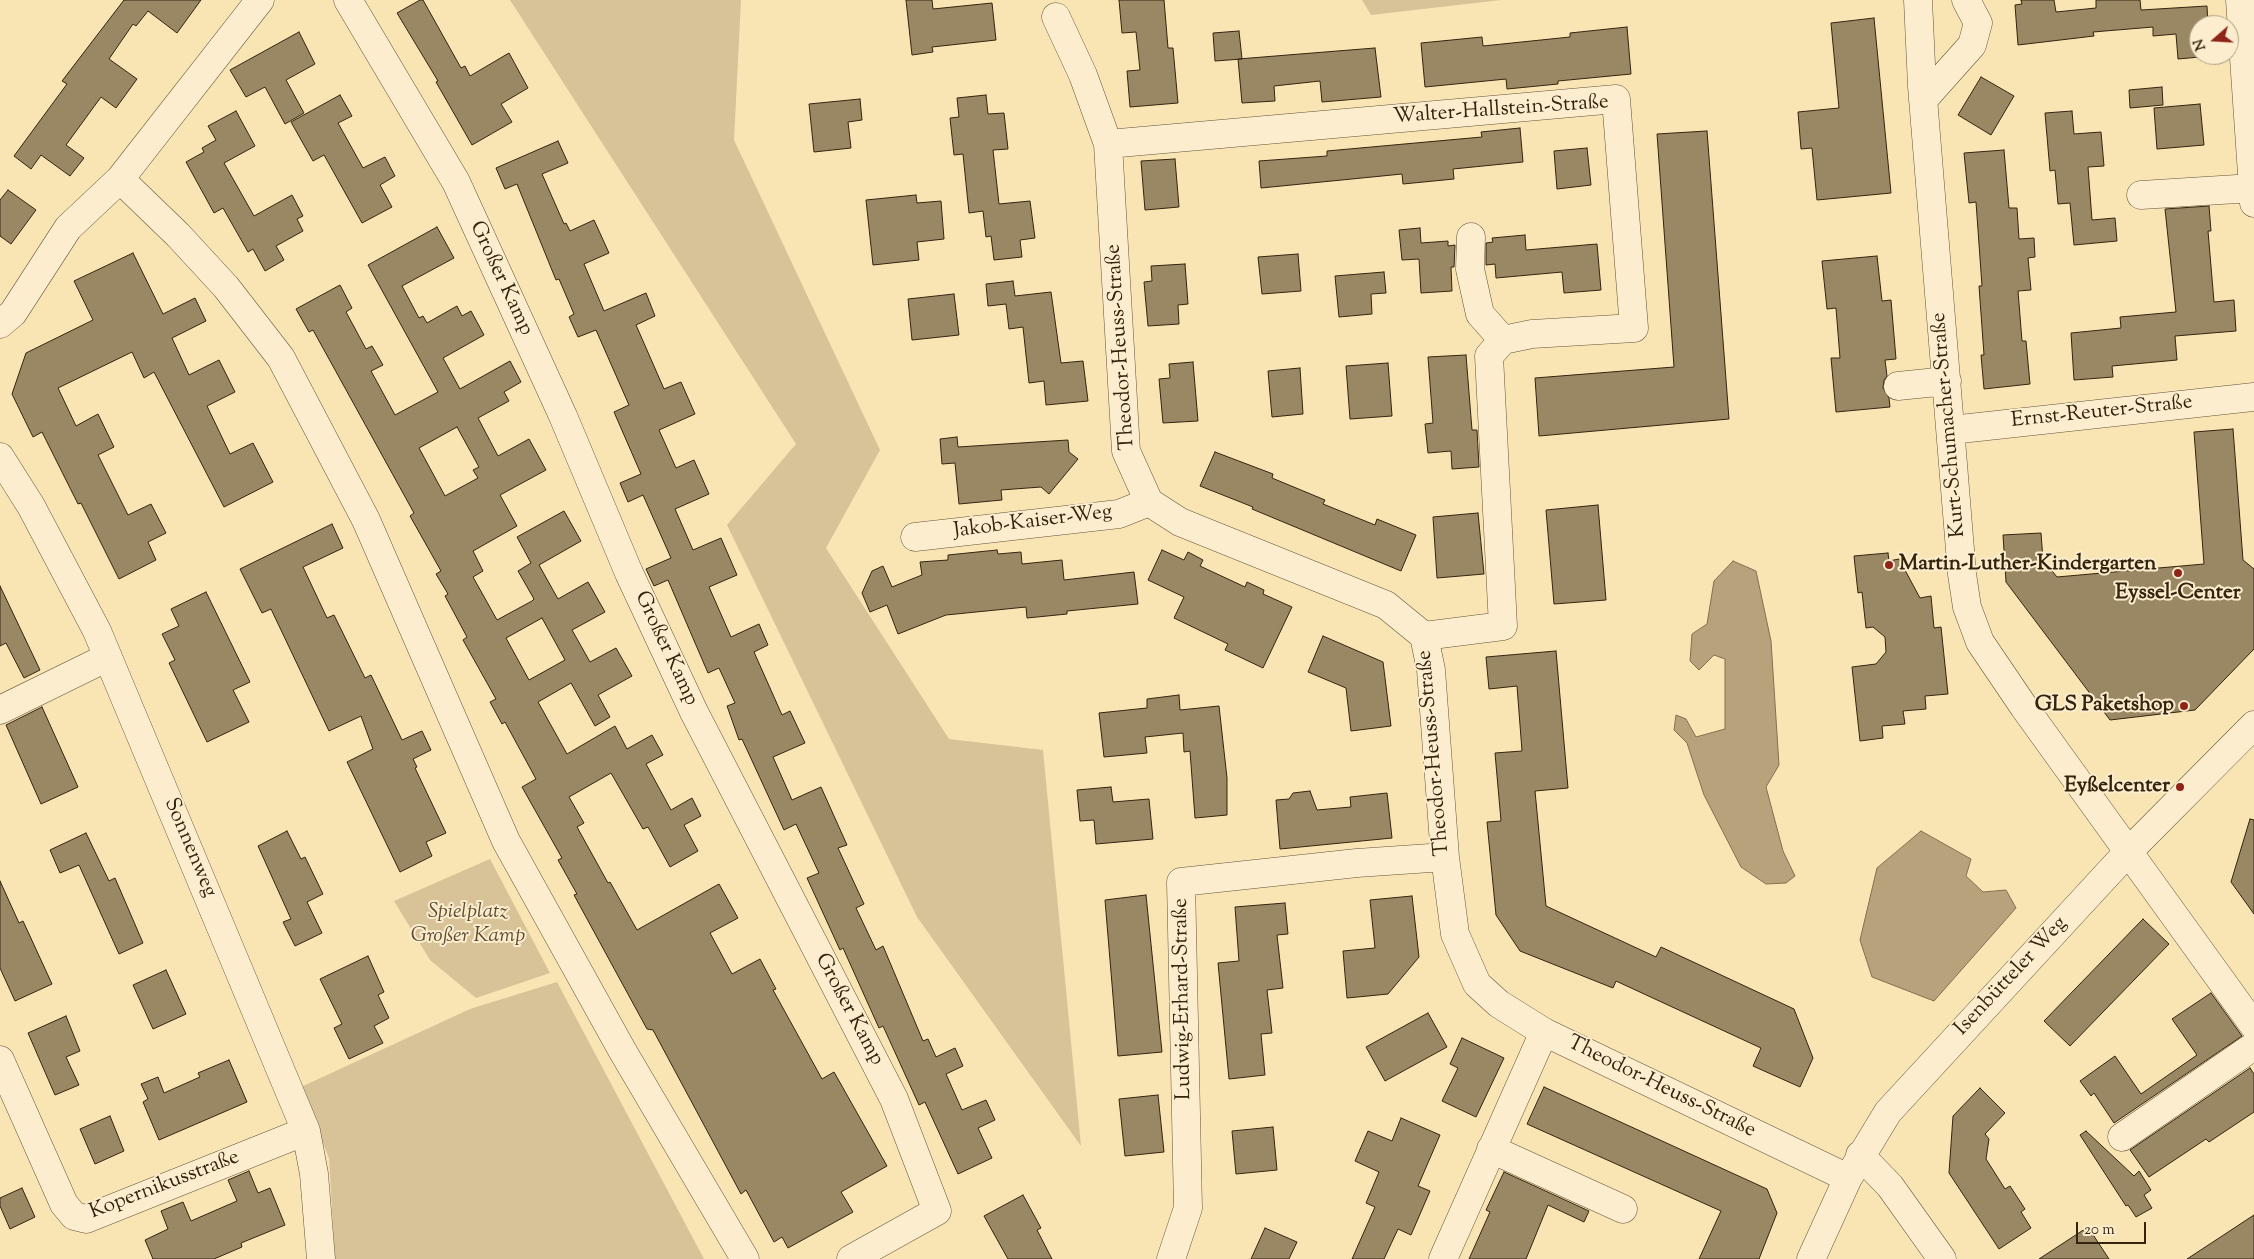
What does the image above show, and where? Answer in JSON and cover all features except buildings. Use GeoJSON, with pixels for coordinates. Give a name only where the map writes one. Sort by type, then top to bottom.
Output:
{"type":"FeatureCollection","features":[{"type":"Feature","properties":{"kind":"street"},"geometry":{"type":"LineString","coordinates":[[0,324],[13,313],[68,228],[120,180],[260,0]]}},
{"type":"Feature","properties":{"kind":"street","name":"Großer Kamp"},"geometry":{"type":"LineString","coordinates":[[348,0],[456,182],[563,416],[629,572],[694,712],[894,1099],[937,1211],[851,1259]]}},
{"type":"Feature","properties":{"kind":"street","name":"Kurt-Schumacher-Straße"},"geometry":{"type":"LineString","coordinates":[[1918,0],[1923,100],[1962,574],[1967,607],[1980,642],[2128,852],[2245,998],[2254,1026]]}},
{"type":"Feature","properties":{"kind":"street"},"geometry":{"type":"LineString","coordinates":[[1923,100],[1972,45],[1978,23],[1966,0]]}},
{"type":"Feature","properties":{"kind":"street"},"geometry":{"type":"LineString","coordinates":[[2141,196],[2253,195],[2240,0]]}},
{"type":"Feature","properties":{"kind":"street","name":"Theodor-Heuss-Straße"},"geometry":{"type":"LineString","coordinates":[[1056,17],[1083,75],[1108,144],[1126,451],[1149,502],[1180,522],[1386,605],[1424,636],[1431,670],[1445,857],[1455,934],[1477,984],[1499,1004],[1544,1032],[1854,1166]]}},
{"type":"Feature","properties":{"kind":"street","name":"Walter-Hallstein-Straße"},"geometry":{"type":"LineString","coordinates":[[1108,144],[1616,99],[1634,328],[1532,334],[1503,340]]}},
{"type":"Feature","properties":{"kind":"street"},"geometry":{"type":"LineString","coordinates":[[120,180],[178,235],[226,287],[280,358],[366,520],[506,841],[622,1050],[744,1259]]}},
{"type":"Feature","properties":{"kind":"street"},"geometry":{"type":"LineString","coordinates":[[1424,636],[1503,626],[1489,356],[1503,340],[1480,314],[1470,269],[1472,237]]}},
{"type":"Feature","properties":{"kind":"street"},"geometry":{"type":"LineString","coordinates":[[1898,386],[1947,381]]}},
{"type":"Feature","properties":{"kind":"street","name":"Ernst-Reuter-Straße"},"geometry":{"type":"LineString","coordinates":[[1951,430],[2254,397]]}},
{"type":"Feature","properties":{"kind":"street","name":"Sonnenweg"},"geometry":{"type":"LineString","coordinates":[[0,457],[31,506],[96,630],[306,1131],[314,1174],[321,1259]]}},
{"type":"Feature","properties":{"kind":"street","name":"Jakob-Kaiser-Weg"},"geometry":{"type":"LineString","coordinates":[[915,537],[1119,514],[1149,502]]}},
{"type":"Feature","properties":{"kind":"street"},"geometry":{"type":"LineString","coordinates":[[0,710],[108,657]]}},
{"type":"Feature","properties":{"kind":"street","name":"Isenbütteler Weg"},"geometry":{"type":"LineString","coordinates":[[1811,1259],[1854,1166],[1888,1112],[2128,852],[2254,724]]}},
{"type":"Feature","properties":{"kind":"street","name":"Ludwig-Erhard-Straße"},"geometry":{"type":"LineString","coordinates":[[1171,1259],[1188,1208],[1181,882],[1357,863],[1445,857]]}},
{"type":"Feature","properties":{"kind":"street"},"geometry":{"type":"LineString","coordinates":[[1442,1259],[1544,1032]]}},
{"type":"Feature","properties":{"kind":"street"},"geometry":{"type":"LineString","coordinates":[[2122,1137],[2254,1046]]}},
{"type":"Feature","properties":{"kind":"street","name":"Kopernikusstraße"},"geometry":{"type":"LineString","coordinates":[[0,1060],[64,1204],[74,1216],[86,1219],[306,1131]]}},
{"type":"Feature","properties":{"kind":"street"},"geometry":{"type":"LineString","coordinates":[[1491,1150],[1624,1209]]}},
{"type":"Feature","properties":{"kind":"street"},"geometry":{"type":"LineString","coordinates":[[1854,1166],[1890,1186],[1942,1259]]}},
{"type":"Feature","properties":{"kind":"green space"},"geometry":{"type":"Polygon","coordinates":[[[510,0],[741,0],[734,140],[880,450],[826,548],[949,739],[1043,750],[1081,1146],[917,917],[727,525],[796,444],[510,0]]]}},
{"type":"Feature","properties":{"kind":"green space"},"geometry":{"type":"Polygon","coordinates":[[[1362,0],[1501,0],[1371,15],[1362,0]]]}},
{"type":"Feature","properties":{"kind":"green space","name":"Spielplatz Großer Kamp"},"geometry":{"type":"Polygon","coordinates":[[[490,859],[550,973],[476,998],[430,960],[394,901],[490,859]]]}},
{"type":"Feature","properties":{"kind":"green space"},"geometry":{"type":"Polygon","coordinates":[[[557,982],[704,1259],[335,1259],[329,1158],[301,1087],[470,1009],[557,982]]]}},
{"type":"Feature","properties":{"kind":"shaded area"},"geometry":{"type":"Polygon","coordinates":[[[1733,561],[1756,571],[1771,641],[1779,765],[1766,787],[1783,851],[1795,876],[1786,883],[1766,884],[1741,867],[1704,795],[1687,743],[1674,730],[1676,715],[1686,719],[1696,737],[1725,729],[1725,659],[1714,655],[1699,670],[1690,661],[1692,634],[1707,624],[1714,581],[1733,561]]]}},
{"type":"Feature","properties":{"kind":"shaded area"},"geometry":{"type":"Polygon","coordinates":[[[1921,831],[1971,859],[1966,876],[1983,892],[2006,890],[2016,908],[1934,1001],[1872,977],[1860,940],[1877,868],[1921,831]]]}},
{"type":"Feature","properties":{"kind":"place","name":"Martin-Luther-Kindergarten"},"geometry":{"type":"Point","coordinates":[1889,565]}},
{"type":"Feature","properties":{"kind":"place","name":"Eyssel-Center"},"geometry":{"type":"Point","coordinates":[2178,573]}},
{"type":"Feature","properties":{"kind":"place","name":"GLS Paketshop"},"geometry":{"type":"Point","coordinates":[2184,706]}},
{"type":"Feature","properties":{"kind":"place","name":"Eyßelcenter"},"geometry":{"type":"Point","coordinates":[2180,787]}}]}
